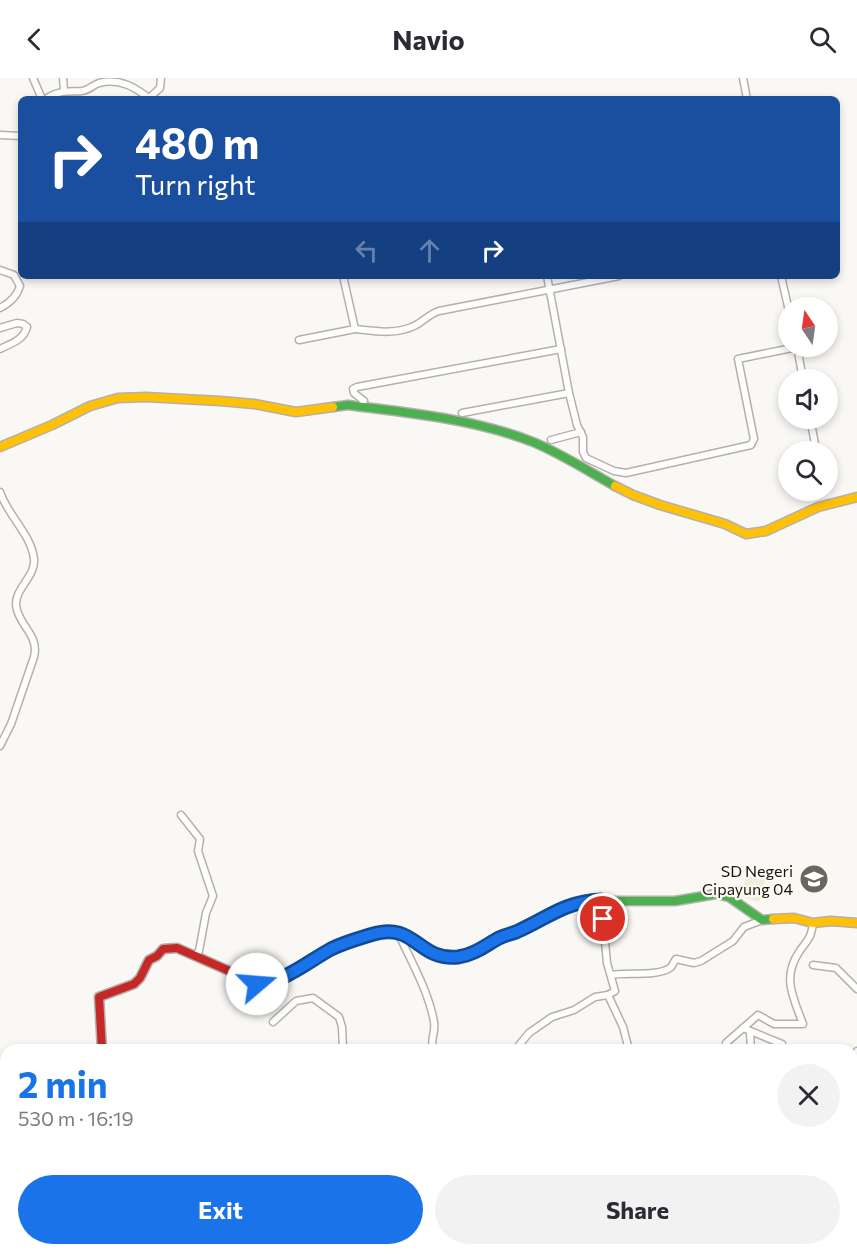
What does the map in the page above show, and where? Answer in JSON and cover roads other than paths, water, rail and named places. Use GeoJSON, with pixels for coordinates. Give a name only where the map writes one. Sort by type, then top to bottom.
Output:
{"type":"FeatureCollection","features":[{"type":"Feature","properties":{"kind":"street"},"geometry":{"type":"LineString","coordinates":[[33,78],[42,96]]}},
{"type":"Feature","properties":{"kind":"street"},"geometry":{"type":"LineString","coordinates":[[63,78],[64,91]]}},
{"type":"Feature","properties":{"kind":"street"},"geometry":{"type":"LineString","coordinates":[[151,96],[160,87],[162,78]]}},
{"type":"Feature","properties":{"kind":"street"},"geometry":{"type":"LineString","coordinates":[[743,78],[746,96]]}},
{"type":"Feature","properties":{"kind":"street"},"geometry":{"type":"LineString","coordinates":[[52,96],[64,91],[83,90],[101,82],[120,81],[132,85],[146,96]]}},
{"type":"Feature","properties":{"kind":"street"},"geometry":{"type":"LineString","coordinates":[[0,135],[18,136]]}},
{"type":"Feature","properties":{"kind":"street"},"geometry":{"type":"LineString","coordinates":[[0,270],[14,275],[20,286],[18,293],[0,308]]}},
{"type":"Feature","properties":{"kind":"street"},"geometry":{"type":"LineString","coordinates":[[344,279],[355,329]]}},
{"type":"Feature","properties":{"kind":"street"},"geometry":{"type":"LineString","coordinates":[[547,279],[569,393],[577,425],[584,441],[583,452],[586,458],[609,469],[622,473],[752,446],[754,439],[738,359],[778,351]]}},
{"type":"Feature","properties":{"kind":"street"},"geometry":{"type":"LineString","coordinates":[[299,340],[355,329],[374,332],[401,330],[416,325],[428,315],[439,311],[604,279]]}},
{"type":"Feature","properties":{"kind":"street"},"geometry":{"type":"LineString","coordinates":[[782,279],[786,297]]}},
{"type":"Feature","properties":{"kind":"street"},"geometry":{"type":"LineString","coordinates":[[0,328],[17,323],[27,327],[18,340],[0,349]]}},
{"type":"Feature","properties":{"kind":"street"},"geometry":{"type":"LineString","coordinates":[[361,406],[364,400],[353,392],[357,387],[561,349]]}},
{"type":"Feature","properties":{"kind":"street"},"geometry":{"type":"LineString","coordinates":[[462,413],[569,393]]}},
{"type":"Feature","properties":{"kind":"street"},"geometry":{"type":"LineString","coordinates":[[0,447],[90,406],[118,398],[220,400],[296,412],[341,405],[361,406],[466,422],[535,443],[633,495],[724,524],[746,534],[766,531],[818,507],[857,497]]}},
{"type":"Feature","properties":{"kind":"street"},"geometry":{"type":"LineString","coordinates":[[551,440],[581,432]]}},
{"type":"Feature","properties":{"kind":"street"},"geometry":{"type":"LineString","coordinates":[[571,461],[583,452]]}},
{"type":"Feature","properties":{"kind":"street"},"geometry":{"type":"LineString","coordinates":[[0,492],[28,541],[34,560],[33,569],[16,601],[18,614],[33,636],[35,648],[14,716],[0,746]]}},
{"type":"Feature","properties":{"kind":"street"},"geometry":{"type":"LineString","coordinates":[[181,815],[200,839],[198,851],[213,896],[206,913],[199,951],[195,955]]}},
{"type":"Feature","properties":{"kind":"street"},"geometry":{"type":"LineString","coordinates":[[102,1044],[100,995],[134,984],[140,978],[149,960],[163,949],[177,948],[260,984],[289,973],[334,948],[369,935],[394,931],[406,934],[436,955],[461,956],[474,952],[564,907],[585,901],[675,901],[716,894],[729,897],[762,920]]}},
{"type":"Feature","properties":{"kind":"street"},"geometry":{"type":"LineString","coordinates":[[519,1044],[529,1033],[552,1017],[574,1010],[595,997],[608,995],[615,991],[605,949],[601,900]]}},
{"type":"Feature","properties":{"kind":"street"},"geometry":{"type":"LineString","coordinates":[[611,975],[628,973],[645,975],[670,967],[676,959],[694,963],[701,962],[735,939],[744,927],[762,920],[794,918],[813,922],[857,923]]}},
{"type":"Feature","properties":{"kind":"street"},"geometry":{"type":"LineString","coordinates":[[726,1043],[758,1015],[774,1024],[803,1024],[789,976],[793,962],[811,937],[813,922]]}},
{"type":"Feature","properties":{"kind":"street"},"geometry":{"type":"LineString","coordinates":[[394,931],[401,939],[423,987],[434,1023],[432,1044]]}},
{"type":"Feature","properties":{"kind":"street"},"geometry":{"type":"LineString","coordinates":[[813,965],[836,968],[857,989]]}},
{"type":"Feature","properties":{"kind":"street"},"geometry":{"type":"LineString","coordinates":[[608,995],[623,1027],[627,1044]]}},
{"type":"Feature","properties":{"kind":"street"},"geometry":{"type":"LineString","coordinates":[[273,1022],[296,1001],[313,998],[339,1017],[343,1044]]}},
{"type":"Feature","properties":{"kind":"street"},"geometry":{"type":"LineString","coordinates":[[743,1028],[782,1044]]}},
{"type":"Feature","properties":{"kind":"street"},"geometry":{"type":"LineString","coordinates":[[750,1032],[751,1044]]}},
{"type":"Feature","properties":{"kind":"place","name":"SD Negeri Cipayung 04"},"geometry":{"type":"Point","coordinates":[814,879]}}]}
